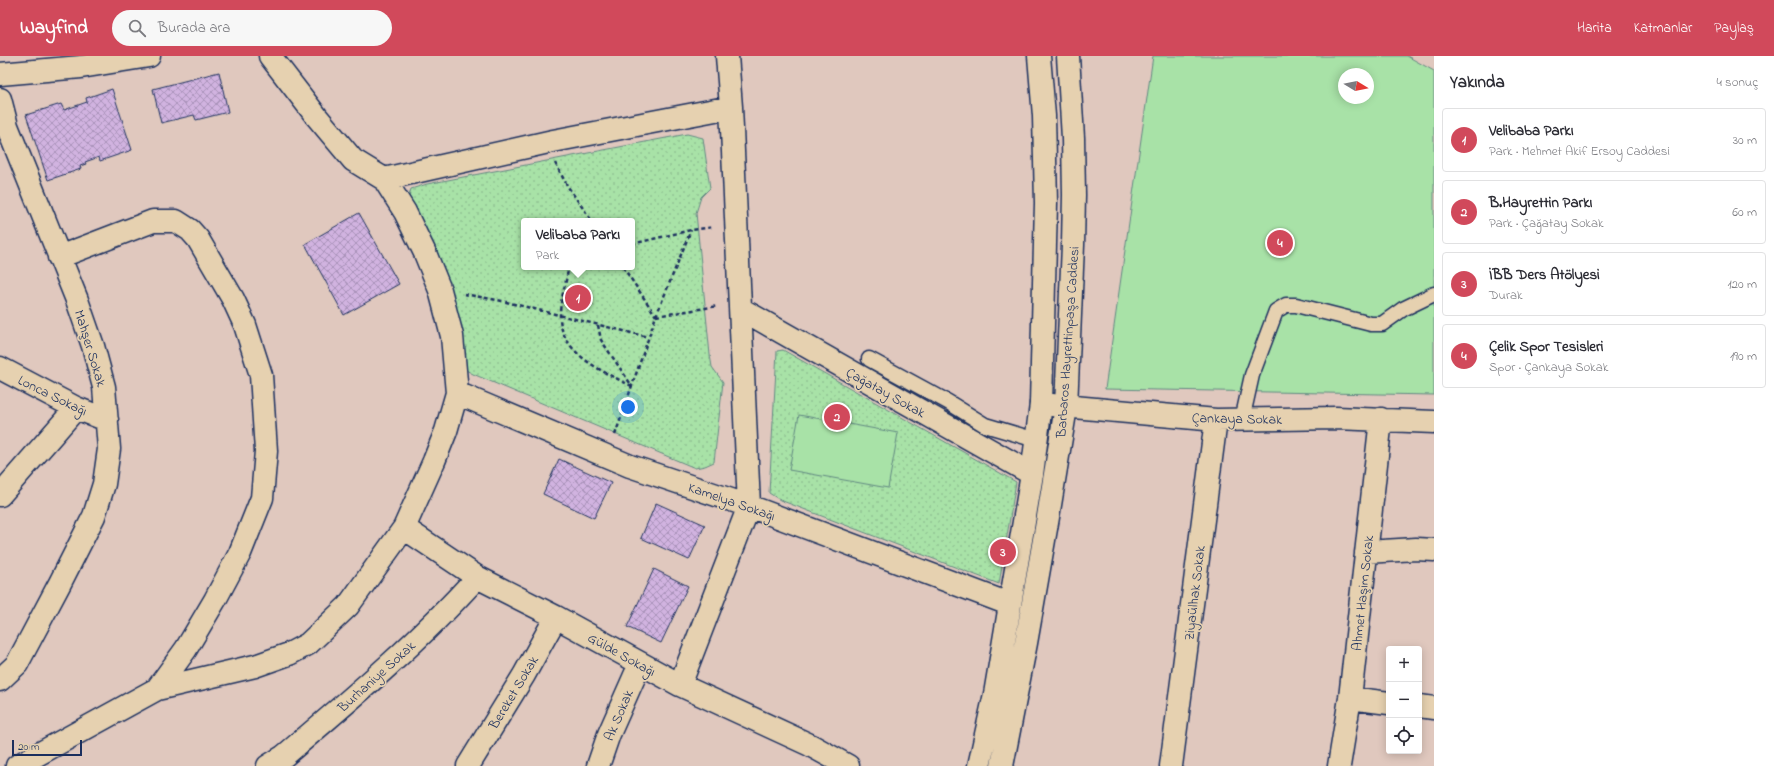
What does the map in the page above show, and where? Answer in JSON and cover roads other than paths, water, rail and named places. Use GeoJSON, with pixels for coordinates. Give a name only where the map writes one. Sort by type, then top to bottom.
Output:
{"type":"FeatureCollection","features":[{"type":"Feature","properties":{"kind":"street"},"geometry":{"type":"LineString","coordinates":[[0,74],[81,67],[134,60],[149,56]]}},
{"type":"Feature","properties":{"kind":"street"},"geometry":{"type":"LineString","coordinates":[[18,766],[158,689],[255,666],[288,654],[308,644],[348,606],[404,528],[446,431],[457,393],[452,336],[440,290],[425,253],[405,212],[384,179],[353,160],[317,117],[270,56]]}},
{"type":"Feature","properties":{"kind":"street"},"geometry":{"type":"LineString","coordinates":[[680,685],[749,506],[731,107],[727,56]]}},
{"type":"Feature","properties":{"kind":"street","name":"Barbaros Hayrettinpaşa Caddesi"},"geometry":{"type":"LineString","coordinates":[[979,766],[995,694],[1032,474],[1041,404],[1046,204],[1044,116],[1039,56]]}},
{"type":"Feature","properties":{"kind":"street","name":"Barbaros Hayrettinpaşa Caddesi"},"geometry":{"type":"LineString","coordinates":[[1002,766],[1028,635],[1066,407],[1074,195],[1073,138],[1068,56]]}},
{"type":"Feature","properties":{"kind":"street","name":"Mahşer Sokak"},"geometry":{"type":"LineString","coordinates":[[0,99],[8,126],[58,257],[77,300],[93,346],[104,387],[109,449],[104,484],[94,516],[16,664],[0,680]]}},
{"type":"Feature","properties":{"kind":"street"},"geometry":{"type":"LineString","coordinates":[[384,179],[544,143],[731,107]]}},
{"type":"Feature","properties":{"kind":"street"},"geometry":{"type":"LineString","coordinates":[[58,257],[153,221],[176,221],[190,230],[198,239],[233,299],[245,325],[261,374],[266,451],[262,498],[240,553],[215,600],[186,649],[158,689]]}},
{"type":"Feature","properties":{"kind":"street","name":"Çağatay Sokak"},"geometry":{"type":"LineString","coordinates":[[740,306],[1032,474]]}},
{"type":"Feature","properties":{"kind":"street","name":"Lonca Sokağı"},"geometry":{"type":"LineString","coordinates":[[0,368],[76,408],[107,420]]}},
{"type":"Feature","properties":{"kind":"street","name":"Kamelya Sokağı"},"geometry":{"type":"LineString","coordinates":[[457,393],[630,466],[749,506],[1009,604]]}},
{"type":"Feature","properties":{"kind":"street","name":"Çankaya Sokak"},"geometry":{"type":"LineString","coordinates":[[1041,404],[1216,420],[1381,419],[1434,422]]}},
{"type":"Feature","properties":{"kind":"street"},"geometry":{"type":"LineString","coordinates":[[0,495],[76,408]]}},
{"type":"Feature","properties":{"kind":"street","name":"Ahmet Haşim Sokak"},"geometry":{"type":"LineString","coordinates":[[1339,766],[1350,698],[1381,419]]}},
{"type":"Feature","properties":{"kind":"street","name":"Ziyaülhak Sokak"},"geometry":{"type":"LineString","coordinates":[[1171,766],[1216,420]]}},
{"type":"Feature","properties":{"kind":"street","name":"Gülde Sokağı"},"geometry":{"type":"LineString","coordinates":[[404,528],[477,577],[556,617],[680,685],[810,745],[848,766]]}},
{"type":"Feature","properties":{"kind":"street"},"geometry":{"type":"LineString","coordinates":[[1366,552],[1416,549],[1434,550]]}},
{"type":"Feature","properties":{"kind":"street","name":"Burhaniye Sokak"},"geometry":{"type":"LineString","coordinates":[[268,766],[284,756],[384,671],[451,606],[477,577]]}},
{"type":"Feature","properties":{"kind":"street","name":"Bereket Sokak"},"geometry":{"type":"LineString","coordinates":[[468,766],[524,675],[556,617]]}},
{"type":"Feature","properties":{"kind":"street","name":"Ak Sokak"},"geometry":{"type":"LineString","coordinates":[[598,766],[609,734],[640,664]]}},
{"type":"Feature","properties":{"kind":"street"},"geometry":{"type":"LineString","coordinates":[[1350,698],[1386,703]]}},
{"type":"Feature","properties":{"kind":"street"},"geometry":{"type":"LineString","coordinates":[[1422,706],[1434,708]]}},
{"type":"Feature","properties":{"kind":"lane"},"geometry":{"type":"LineString","coordinates":[[1242,420],[1252,375],[1276,310],[1286,305],[1296,305],[1371,324],[1382,324],[1403,309],[1434,294]]}},
{"type":"Feature","properties":{"kind":"lane"},"geometry":{"type":"LineString","coordinates":[[869,359],[948,402],[985,425],[1036,440]]}},
{"type":"Feature","properties":{"kind":"place","name":"Çelik Spor Tesisleri"},"geometry":{"type":"Point","coordinates":[1280,243]}},
{"type":"Feature","properties":{"kind":"place","name":"Velibaba Parkı"},"geometry":{"type":"Point","coordinates":[578,298]}},
{"type":"Feature","properties":{"kind":"place","name":"B.Hayrettin Parkı"},"geometry":{"type":"Point","coordinates":[837,417]}},
{"type":"Feature","properties":{"kind":"place","name":"İBB Ders Atölyesi"},"geometry":{"type":"Point","coordinates":[1003,552]}}]}
